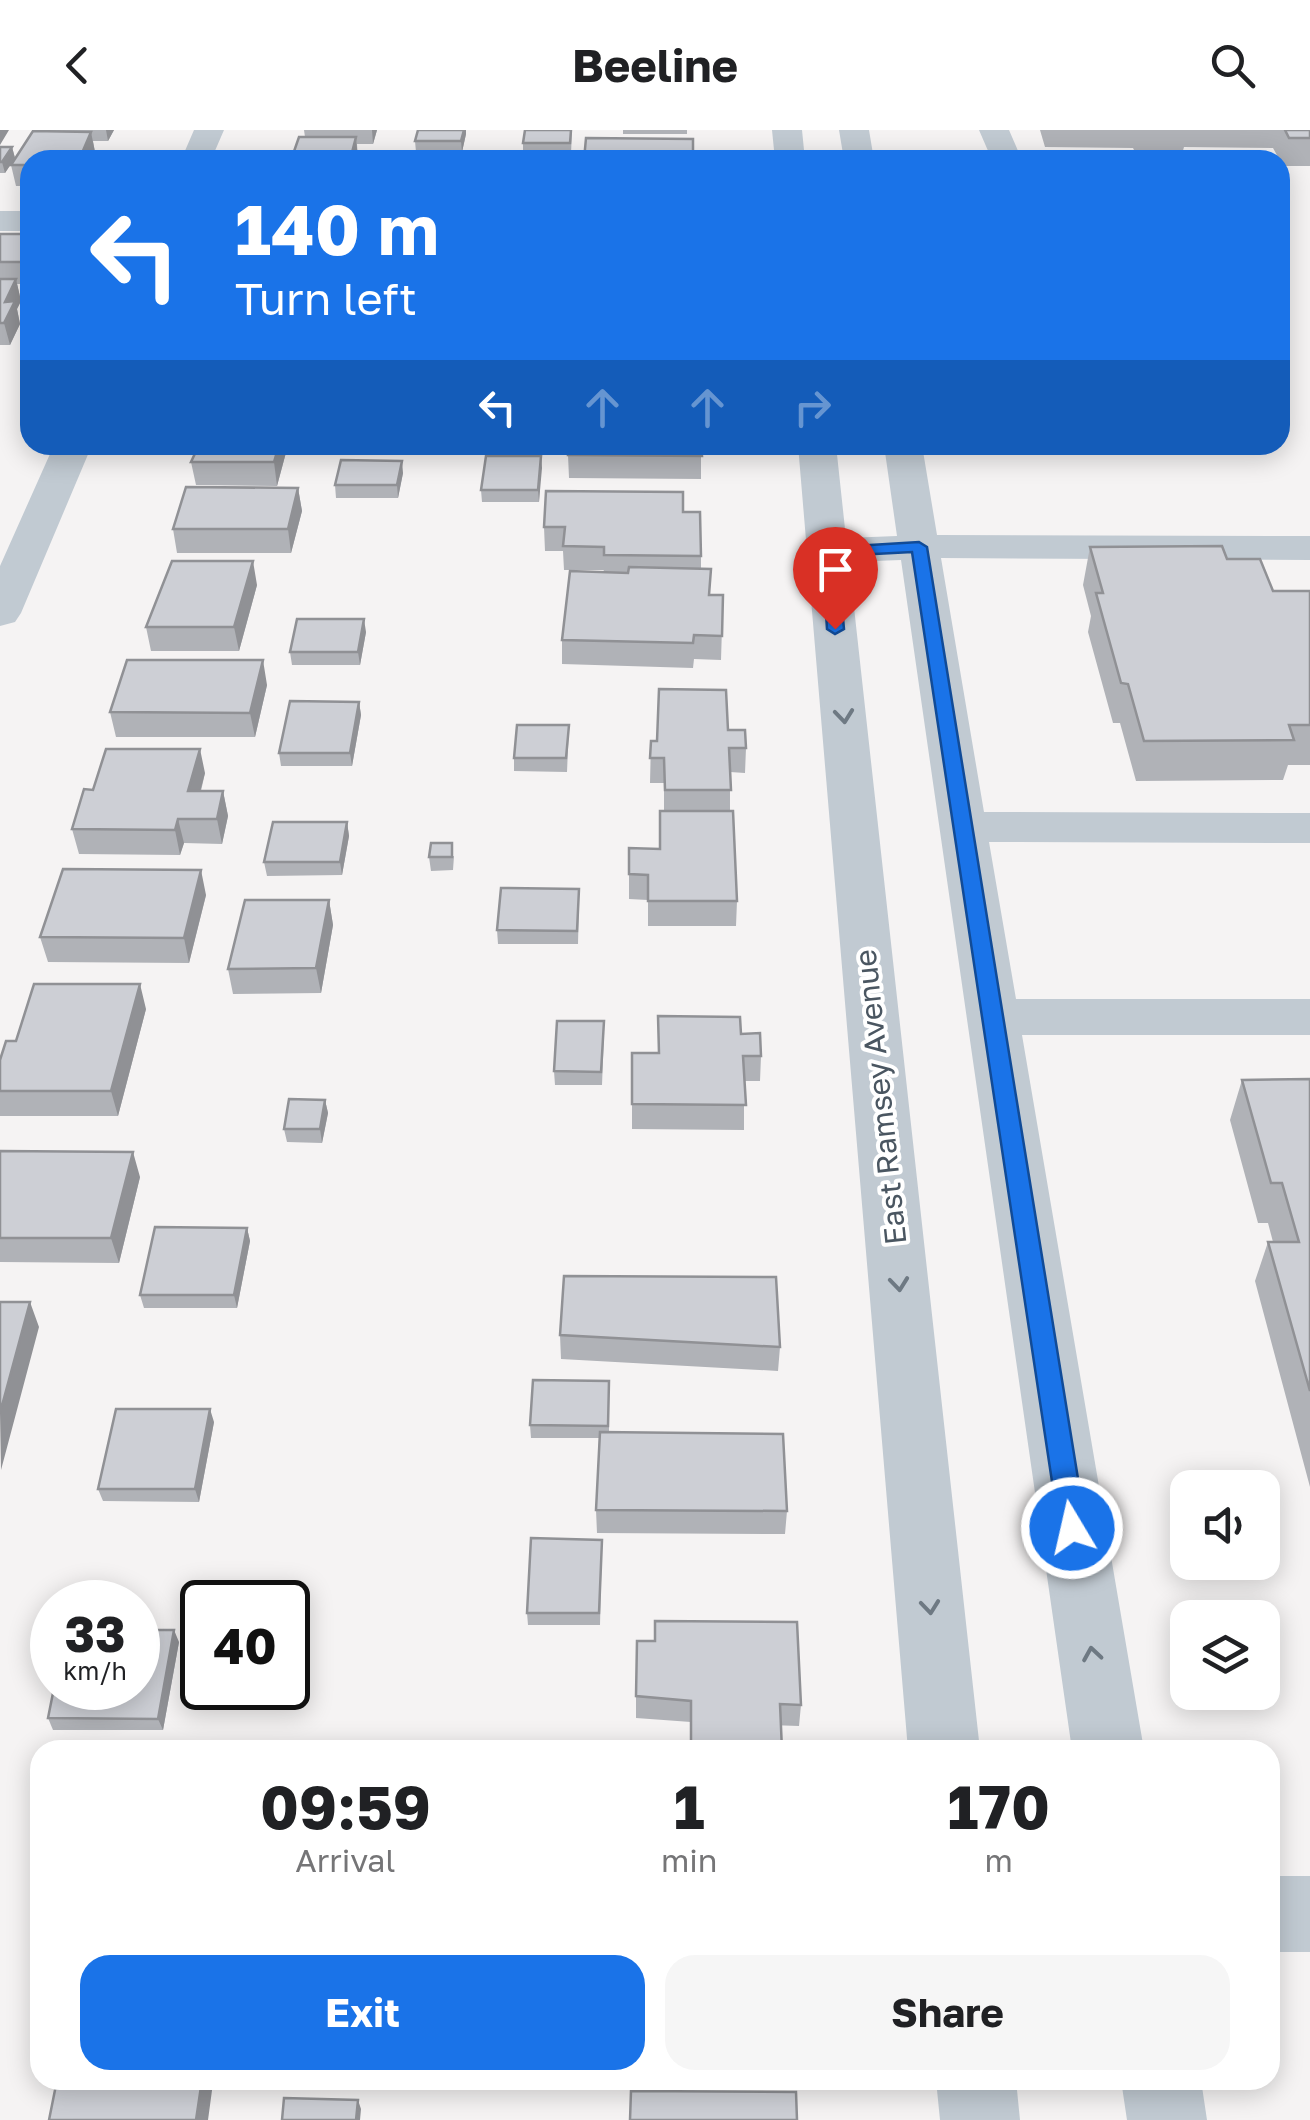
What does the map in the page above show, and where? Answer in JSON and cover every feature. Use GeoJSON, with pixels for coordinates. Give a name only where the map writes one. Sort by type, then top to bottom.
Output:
{"type":"FeatureCollection","features":[{"type":"Feature","properties":{"kind":"street"},"geometry":{"type":"LineString","coordinates":[[0,613],[69,455]]}},
{"type":"Feature","properties":{"kind":"street","name":"East Ramsey Avenue"},"geometry":{"type":"LineString","coordinates":[[818,455],[943,1740]]}},
{"type":"Feature","properties":{"kind":"street"},"geometry":{"type":"LineString","coordinates":[[905,455],[1106,1740]]}},
{"type":"Feature","properties":{"kind":"street"},"geometry":{"type":"LineString","coordinates":[[828,551],[919,547],[1310,548]]}},
{"type":"Feature","properties":{"kind":"street"},"geometry":{"type":"LineString","coordinates":[[963,827],[1310,828]]}},
{"type":"Feature","properties":{"kind":"street"},"geometry":{"type":"LineString","coordinates":[[992,1017],[1310,1017]]}},
{"type":"Feature","properties":{"kind":"street"},"geometry":{"type":"LineString","coordinates":[[1280,1914],[1310,1914]]}},
{"type":"Feature","properties":{"kind":"street"},"geometry":{"type":"LineString","coordinates":[[977,2090],[980,2120]]}},
{"type":"Feature","properties":{"kind":"street"},"geometry":{"type":"LineString","coordinates":[[1163,2090],[1168,2120]]}},
{"type":"Feature","properties":{"kind":"building"},"geometry":{"type":"Polygon","coordinates":[[[418,130],[464,130],[461,141],[415,141],[418,130]]]}},
{"type":"Feature","properties":{"kind":"building"},"geometry":{"type":"Polygon","coordinates":[[[525,130],[571,130],[570,143],[523,143],[525,130]]]}},
{"type":"Feature","properties":{"kind":"building"},"geometry":{"type":"Polygon","coordinates":[[[1285,130],[1310,130],[1310,138],[1289,138],[1285,130]]]}},
{"type":"Feature","properties":{"kind":"building"},"geometry":{"type":"Polygon","coordinates":[[[33,131],[91,132],[83,150],[21,150],[33,131]]]}},
{"type":"Feature","properties":{"kind":"building"},"geometry":{"type":"Polygon","coordinates":[[[299,137],[356,137],[353,150],[294,150],[299,137]]]}},
{"type":"Feature","properties":{"kind":"building"},"geometry":{"type":"Polygon","coordinates":[[[586,138],[693,139],[693,150],[585,150],[586,138]]]}},
{"type":"Feature","properties":{"kind":"building"},"geometry":{"type":"Polygon","coordinates":[[[0,147],[12,147],[2,162],[0,162],[0,147]]]}},
{"type":"Feature","properties":{"kind":"building"},"geometry":{"type":"Polygon","coordinates":[[[20,151],[20,165],[11,165],[20,151]]]}},
{"type":"Feature","properties":{"kind":"building"},"geometry":{"type":"Polygon","coordinates":[[[0,234],[20,234],[20,262],[0,262],[0,234]]]}},
{"type":"Feature","properties":{"kind":"building"},"geometry":{"type":"Polygon","coordinates":[[[0,279],[16,279],[5,302],[15,301],[4,323],[0,323],[0,279]]]}},
{"type":"Feature","properties":{"kind":"building"},"geometry":{"type":"Polygon","coordinates":[[[194,455],[276,455],[274,462],[191,462],[194,455]]]}},
{"type":"Feature","properties":{"kind":"building"},"geometry":{"type":"Polygon","coordinates":[[[568,455],[702,455],[702,456],[568,455]]]}},
{"type":"Feature","properties":{"kind":"building"},"geometry":{"type":"Polygon","coordinates":[[[486,456],[541,456],[538,490],[481,490],[486,456]]]}},
{"type":"Feature","properties":{"kind":"building"},"geometry":{"type":"Polygon","coordinates":[[[341,460],[402,461],[397,485],[335,485],[341,460]]]}},
{"type":"Feature","properties":{"kind":"building"},"geometry":{"type":"Polygon","coordinates":[[[186,487],[298,488],[288,529],[173,529],[186,487]]]}},
{"type":"Feature","properties":{"kind":"building"},"geometry":{"type":"Polygon","coordinates":[[[546,491],[683,492],[683,512],[700,512],[701,556],[604,555],[604,547],[563,546],[565,527],[544,527],[546,491]]]}},
{"type":"Feature","properties":{"kind":"building"},"geometry":{"type":"Polygon","coordinates":[[[1222,546],[1227,559],[1260,559],[1273,591],[1310,591],[1310,725],[1289,725],[1294,740],[1144,741],[1128,684],[1121,683],[1096,593],[1103,593],[1090,547],[1222,546]]]}},
{"type":"Feature","properties":{"kind":"building"},"geometry":{"type":"Polygon","coordinates":[[[172,561],[253,561],[234,627],[146,627],[172,561]]]}},
{"type":"Feature","properties":{"kind":"building"},"geometry":{"type":"Polygon","coordinates":[[[629,567],[711,569],[709,595],[723,595],[722,636],[694,635],[693,643],[562,640],[570,571],[628,573],[629,567]]]}},
{"type":"Feature","properties":{"kind":"building"},"geometry":{"type":"Polygon","coordinates":[[[297,619],[364,619],[358,652],[290,652],[297,619]]]}},
{"type":"Feature","properties":{"kind":"building"},"geometry":{"type":"Polygon","coordinates":[[[127,660],[263,660],[250,713],[110,712],[127,660]]]}},
{"type":"Feature","properties":{"kind":"building"},"geometry":{"type":"Polygon","coordinates":[[[659,689],[726,690],[728,730],[745,730],[746,748],[729,748],[731,790],[665,790],[664,758],[650,758],[651,741],[657,741],[659,689]]]}},
{"type":"Feature","properties":{"kind":"building"},"geometry":{"type":"Polygon","coordinates":[[[290,701],[359,702],[350,753],[279,753],[290,701]]]}},
{"type":"Feature","properties":{"kind":"building"},"geometry":{"type":"Polygon","coordinates":[[[517,725],[569,725],[566,758],[514,758],[517,725]]]}},
{"type":"Feature","properties":{"kind":"building"},"geometry":{"type":"Polygon","coordinates":[[[106,749],[200,749],[188,791],[223,791],[217,819],[178,819],[175,830],[72,829],[84,789],[93,790],[106,749]]]}},
{"type":"Feature","properties":{"kind":"building"},"geometry":{"type":"Polygon","coordinates":[[[660,811],[733,811],[737,901],[648,901],[648,875],[629,874],[629,848],[660,849],[660,811]]]}},
{"type":"Feature","properties":{"kind":"building"},"geometry":{"type":"Polygon","coordinates":[[[273,822],[347,822],[340,862],[264,862],[273,822]]]}},
{"type":"Feature","properties":{"kind":"building"},"geometry":{"type":"Polygon","coordinates":[[[431,843],[452,843],[452,857],[429,857],[431,843]]]}},
{"type":"Feature","properties":{"kind":"building"},"geometry":{"type":"Polygon","coordinates":[[[63,869],[201,870],[184,938],[40,937],[63,869]]]}},
{"type":"Feature","properties":{"kind":"building"},"geometry":{"type":"Polygon","coordinates":[[[501,888],[579,889],[577,931],[497,930],[501,888]]]}},
{"type":"Feature","properties":{"kind":"building"},"geometry":{"type":"Polygon","coordinates":[[[245,900],[329,900],[316,968],[228,969],[245,900]]]}},
{"type":"Feature","properties":{"kind":"building"},"geometry":{"type":"Polygon","coordinates":[[[34,984],[140,984],[111,1091],[0,1091],[0,1060],[6,1041],[16,1041],[34,984]]]}},
{"type":"Feature","properties":{"kind":"building"},"geometry":{"type":"Polygon","coordinates":[[[658,1016],[740,1017],[741,1034],[760,1033],[761,1056],[743,1056],[746,1105],[632,1104],[632,1053],[659,1053],[658,1016]]]}},
{"type":"Feature","properties":{"kind":"building"},"geometry":{"type":"Polygon","coordinates":[[[557,1021],[604,1021],[601,1072],[554,1071],[557,1021]]]}},
{"type":"Feature","properties":{"kind":"building"},"geometry":{"type":"Polygon","coordinates":[[[1310,1079],[1310,1391],[1268,1242],[1299,1242],[1282,1183],[1271,1183],[1242,1080],[1310,1079]]]}},
{"type":"Feature","properties":{"kind":"building"},"geometry":{"type":"Polygon","coordinates":[[[289,1099],[325,1100],[320,1129],[284,1129],[289,1099]]]}},
{"type":"Feature","properties":{"kind":"building"},"geometry":{"type":"Polygon","coordinates":[[[0,1151],[133,1152],[111,1238],[0,1238],[0,1151]]]}},
{"type":"Feature","properties":{"kind":"building"},"geometry":{"type":"Polygon","coordinates":[[[155,1227],[247,1228],[234,1295],[140,1295],[155,1227]]]}},
{"type":"Feature","properties":{"kind":"building"},"geometry":{"type":"Polygon","coordinates":[[[564,1276],[776,1277],[780,1347],[560,1335],[564,1276]]]}},
{"type":"Feature","properties":{"kind":"building"},"geometry":{"type":"Polygon","coordinates":[[[0,1302],[30,1302],[0,1413],[0,1302]]]}},
{"type":"Feature","properties":{"kind":"building"},"geometry":{"type":"Polygon","coordinates":[[[533,1380],[609,1381],[608,1426],[530,1425],[533,1380]]]}},
{"type":"Feature","properties":{"kind":"building"},"geometry":{"type":"Polygon","coordinates":[[[116,1409],[210,1409],[195,1489],[98,1489],[116,1409]]]}},
{"type":"Feature","properties":{"kind":"building"},"geometry":{"type":"Polygon","coordinates":[[[600,1432],[783,1434],[787,1511],[596,1510],[600,1432]]]}},
{"type":"Feature","properties":{"kind":"building"},"geometry":{"type":"Polygon","coordinates":[[[531,1538],[602,1540],[599,1613],[527,1613],[531,1538]]]}},
{"type":"Feature","properties":{"kind":"building"},"geometry":{"type":"Polygon","coordinates":[[[655,1621],[797,1622],[801,1705],[780,1704],[782,1740],[691,1740],[691,1701],[636,1696],[637,1641],[655,1641],[655,1621]]]}},
{"type":"Feature","properties":{"kind":"building"},"geometry":{"type":"Polygon","coordinates":[[[160,1630],[174,1630],[160,1708],[160,1630]]]}},
{"type":"Feature","properties":{"kind":"building"},"geometry":{"type":"Polygon","coordinates":[[[50,1710],[160,1710],[158,1719],[48,1718],[50,1710]]]}},
{"type":"Feature","properties":{"kind":"building"},"geometry":{"type":"Polygon","coordinates":[[[55,2090],[200,2090],[196,2120],[49,2120],[55,2090]]]}},
{"type":"Feature","properties":{"kind":"building"},"geometry":{"type":"Polygon","coordinates":[[[631,2091],[796,2092],[797,2120],[630,2120],[631,2091]]]}},
{"type":"Feature","properties":{"kind":"building"},"geometry":{"type":"Polygon","coordinates":[[[284,2098],[358,2100],[356,2120],[282,2120],[284,2098]]]}},
{"type":"Feature","properties":{"kind":"route"},"geometry":{"type":"LineString","coordinates":[[835,629],[828,551],[919,547],[1072,1528]]}}]}
